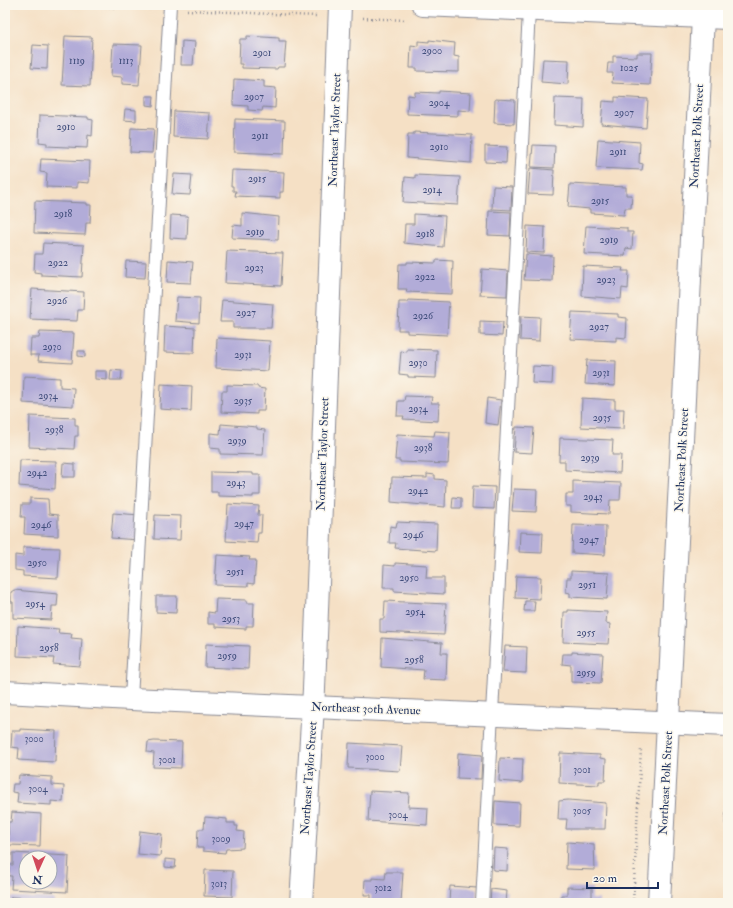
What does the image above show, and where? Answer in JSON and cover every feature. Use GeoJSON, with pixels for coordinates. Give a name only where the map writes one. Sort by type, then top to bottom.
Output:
{"type":"FeatureCollection","features":[{"type":"Feature","properties":{"kind":"street"},"geometry":{"type":"LineString","coordinates":[[416,13],[426,5],[528,11],[675,10],[703,17],[728,18]]}},
{"type":"Feature","properties":{"kind":"street","name":"Northeast Taylor Street"},"geometry":{"type":"LineString","coordinates":[[301,903],[313,707],[339,11]]}},
{"type":"Feature","properties":{"kind":"street","name":"Northeast Polk Street"},"geometry":{"type":"LineString","coordinates":[[659,903],[703,17]]}},
{"type":"Feature","properties":{"kind":"street","name":"Northeast 30th Avenue"},"geometry":{"type":"LineString","coordinates":[[5,692],[131,699],[728,725]]}},
{"type":"Feature","properties":{"kind":"lane"},"geometry":{"type":"LineString","coordinates":[[131,699],[170,7]]}},
{"type":"Feature","properties":{"kind":"lane"},"geometry":{"type":"LineString","coordinates":[[482,903],[528,11]]}},
{"type":"Feature","properties":{"kind":"path"},"geometry":{"type":"LineString","coordinates":[[65,5],[416,13]]}},
{"type":"Feature","properties":{"kind":"path"},"geometry":{"type":"LineString","coordinates":[[633,903],[641,748]]}},
{"type":"Feature","properties":{"kind":"building"},"geometry":{"type":"Polygon","coordinates":[[[65,36],[92,37],[90,86],[62,85],[65,36]]]}},
{"type":"Feature","properties":{"kind":"building"},"geometry":{"type":"Polygon","coordinates":[[[247,36],[279,38],[279,41],[286,41],[284,67],[278,67],[277,69],[242,68],[242,64],[239,64],[240,39],[247,39],[247,36]]]}},
{"type":"Feature","properties":{"kind":"building"},"geometry":{"type":"Polygon","coordinates":[[[429,40],[455,43],[454,56],[459,57],[459,72],[417,71],[417,68],[410,68],[411,45],[418,46],[418,41],[429,42],[429,40]]]}},
{"type":"Feature","properties":{"kind":"building"},"geometry":{"type":"Polygon","coordinates":[[[182,41],[195,42],[193,65],[181,65],[182,41]]]}},
{"type":"Feature","properties":{"kind":"building"},"geometry":{"type":"Polygon","coordinates":[[[113,44],[142,45],[139,85],[122,84],[122,77],[111,76],[113,44]]]}},
{"type":"Feature","properties":{"kind":"building"},"geometry":{"type":"Polygon","coordinates":[[[33,45],[48,46],[47,69],[31,68],[33,45]]]}},
{"type":"Feature","properties":{"kind":"building"},"geometry":{"type":"Polygon","coordinates":[[[637,53],[652,53],[650,85],[612,83],[613,73],[607,73],[608,63],[613,63],[613,56],[637,57],[637,53]]]}},
{"type":"Feature","properties":{"kind":"building"},"geometry":{"type":"Polygon","coordinates":[[[543,59],[569,60],[568,84],[541,82],[543,59]]]}},
{"type":"Feature","properties":{"kind":"building"},"geometry":{"type":"Polygon","coordinates":[[[234,79],[264,81],[264,87],[276,88],[275,108],[263,107],[262,111],[248,110],[248,106],[233,105],[234,79]]]}},
{"type":"Feature","properties":{"kind":"building"},"geometry":{"type":"Polygon","coordinates":[[[439,91],[471,93],[470,111],[458,110],[458,116],[407,114],[408,95],[415,96],[415,92],[439,93],[439,91]]]}},
{"type":"Feature","properties":{"kind":"building"},"geometry":{"type":"Polygon","coordinates":[[[146,96],[154,96],[153,106],[146,105],[146,96]]]}},
{"type":"Feature","properties":{"kind":"building"},"geometry":{"type":"Polygon","coordinates":[[[615,97],[648,99],[646,128],[601,124],[603,101],[615,102],[615,97]]]}},
{"type":"Feature","properties":{"kind":"building"},"geometry":{"type":"Polygon","coordinates":[[[555,98],[584,99],[583,127],[554,125],[555,98]]]}},
{"type":"Feature","properties":{"kind":"building"},"geometry":{"type":"Polygon","coordinates":[[[495,99],[515,100],[514,124],[494,123],[495,99]]]}},
{"type":"Feature","properties":{"kind":"building"},"geometry":{"type":"Polygon","coordinates":[[[125,109],[136,110],[136,121],[124,120],[125,109]]]}},
{"type":"Feature","properties":{"kind":"building"},"geometry":{"type":"Polygon","coordinates":[[[174,111],[210,113],[208,139],[173,137],[174,111]]]}},
{"type":"Feature","properties":{"kind":"building"},"geometry":{"type":"Polygon","coordinates":[[[40,115],[88,117],[88,119],[93,120],[92,136],[88,135],[87,148],[47,146],[47,143],[39,142],[40,115]]]}},
{"type":"Feature","properties":{"kind":"building"},"geometry":{"type":"Polygon","coordinates":[[[235,119],[285,121],[284,154],[234,152],[235,119]]]}},
{"type":"Feature","properties":{"kind":"building"},"geometry":{"type":"Polygon","coordinates":[[[131,128],[154,129],[152,153],[130,152],[131,128]]]}},
{"type":"Feature","properties":{"kind":"building"},"geometry":{"type":"Polygon","coordinates":[[[414,132],[472,135],[471,163],[407,158],[408,134],[414,134],[414,132]]]}},
{"type":"Feature","properties":{"kind":"building"},"geometry":{"type":"Polygon","coordinates":[[[598,139],[640,142],[639,163],[643,164],[642,170],[596,168],[598,139]]]}},
{"type":"Feature","properties":{"kind":"building"},"geometry":{"type":"Polygon","coordinates":[[[533,145],[555,146],[554,168],[531,167],[533,145]]]}},
{"type":"Feature","properties":{"kind":"building"},"geometry":{"type":"Polygon","coordinates":[[[485,146],[507,147],[506,163],[485,162],[485,146]]]}},
{"type":"Feature","properties":{"kind":"building"},"geometry":{"type":"Polygon","coordinates":[[[41,159],[90,161],[89,183],[77,182],[77,188],[46,187],[47,173],[40,172],[41,159]]]}},
{"type":"Feature","properties":{"kind":"building"},"geometry":{"type":"Polygon","coordinates":[[[530,168],[554,170],[553,195],[528,194],[530,168]]]}},
{"type":"Feature","properties":{"kind":"building"},"geometry":{"type":"Polygon","coordinates":[[[232,170],[284,172],[283,192],[280,192],[280,198],[235,196],[236,191],[233,191],[233,186],[231,186],[232,170]]]}},
{"type":"Feature","properties":{"kind":"building"},"geometry":{"type":"Polygon","coordinates":[[[174,174],[192,175],[190,195],[172,194],[174,174]]]}},
{"type":"Feature","properties":{"kind":"building"},"geometry":{"type":"Polygon","coordinates":[[[415,175],[460,177],[458,205],[403,202],[405,177],[415,178],[415,175]]]}},
{"type":"Feature","properties":{"kind":"building"},"geometry":{"type":"Polygon","coordinates":[[[570,184],[626,187],[626,195],[632,195],[631,208],[625,208],[624,215],[590,213],[590,209],[568,207],[570,184]]]}},
{"type":"Feature","properties":{"kind":"building"},"geometry":{"type":"Polygon","coordinates":[[[493,186],[512,187],[511,210],[492,209],[493,186]]]}},
{"type":"Feature","properties":{"kind":"building"},"geometry":{"type":"Polygon","coordinates":[[[35,201],[87,203],[87,205],[91,205],[90,223],[86,223],[85,235],[34,233],[35,201]]]}},
{"type":"Feature","properties":{"kind":"building"},"geometry":{"type":"Polygon","coordinates":[[[489,211],[511,212],[510,236],[488,235],[489,211]]]}},
{"type":"Feature","properties":{"kind":"building"},"geometry":{"type":"Polygon","coordinates":[[[242,213],[279,217],[278,240],[232,238],[233,225],[242,226],[242,213]]]}},
{"type":"Feature","properties":{"kind":"building"},"geometry":{"type":"Polygon","coordinates":[[[414,214],[445,216],[443,247],[404,243],[405,224],[414,224],[414,214]]]}},
{"type":"Feature","properties":{"kind":"building"},"geometry":{"type":"Polygon","coordinates":[[[171,215],[188,216],[187,239],[170,238],[171,215]]]}},
{"type":"Feature","properties":{"kind":"building"},"geometry":{"type":"Polygon","coordinates":[[[527,226],[545,227],[544,253],[526,252],[527,226]]]}},
{"type":"Feature","properties":{"kind":"building"},"geometry":{"type":"Polygon","coordinates":[[[586,226],[627,228],[627,232],[633,232],[632,249],[626,248],[625,256],[584,254],[586,226]]]}},
{"type":"Feature","properties":{"kind":"building"},"geometry":{"type":"Polygon","coordinates":[[[43,243],[84,245],[82,277],[41,275],[41,273],[34,272],[35,254],[42,254],[43,243]]]}},
{"type":"Feature","properties":{"kind":"building"},"geometry":{"type":"Polygon","coordinates":[[[227,251],[283,253],[281,286],[225,283],[227,251]]]}},
{"type":"Feature","properties":{"kind":"building"},"geometry":{"type":"Polygon","coordinates":[[[526,254],[553,256],[552,281],[524,280],[526,254]]]}},
{"type":"Feature","properties":{"kind":"building"},"geometry":{"type":"Polygon","coordinates":[[[168,260],[193,262],[191,283],[167,282],[168,260]]]}},
{"type":"Feature","properties":{"kind":"building"},"geometry":{"type":"Polygon","coordinates":[[[436,260],[453,261],[452,294],[406,292],[407,289],[398,289],[399,264],[407,264],[407,262],[436,263],[436,260]]]}},
{"type":"Feature","properties":{"kind":"building"},"geometry":{"type":"Polygon","coordinates":[[[126,261],[146,262],[145,278],[125,277],[126,261]]]}},
{"type":"Feature","properties":{"kind":"building"},"geometry":{"type":"Polygon","coordinates":[[[583,266],[623,268],[622,271],[629,271],[628,289],[622,288],[621,299],[582,296],[583,266]]]}},
{"type":"Feature","properties":{"kind":"building"},"geometry":{"type":"Polygon","coordinates":[[[482,269],[508,271],[507,296],[480,295],[482,269]]]}},
{"type":"Feature","properties":{"kind":"building"},"geometry":{"type":"Polygon","coordinates":[[[32,289],[84,292],[83,310],[78,310],[77,321],[30,319],[32,289]]]}},
{"type":"Feature","properties":{"kind":"building"},"geometry":{"type":"Polygon","coordinates":[[[177,297],[200,298],[199,323],[175,321],[177,297]]]}},
{"type":"Feature","properties":{"kind":"building"},"geometry":{"type":"Polygon","coordinates":[[[222,300],[273,304],[271,328],[233,328],[233,322],[220,322],[222,300]]]}},
{"type":"Feature","properties":{"kind":"building"},"geometry":{"type":"Polygon","coordinates":[[[408,300],[449,302],[447,335],[407,333],[407,330],[398,330],[399,302],[408,302],[408,300]]]}},
{"type":"Feature","properties":{"kind":"building"},"geometry":{"type":"Polygon","coordinates":[[[572,312],[618,314],[618,317],[627,318],[626,338],[616,337],[616,341],[570,339],[572,312]]]}},
{"type":"Feature","properties":{"kind":"building"},"geometry":{"type":"Polygon","coordinates":[[[521,316],[540,317],[539,341],[520,340],[521,316]]]}},
{"type":"Feature","properties":{"kind":"building"},"geometry":{"type":"Polygon","coordinates":[[[480,321],[503,322],[502,336],[480,335],[480,321]]]}},
{"type":"Feature","properties":{"kind":"building"},"geometry":{"type":"Polygon","coordinates":[[[165,326],[195,328],[194,353],[164,352],[165,326]]]}},
{"type":"Feature","properties":{"kind":"building"},"geometry":{"type":"Polygon","coordinates":[[[40,332],[74,333],[72,363],[38,361],[39,355],[30,355],[31,338],[39,338],[40,332]]]}},
{"type":"Feature","properties":{"kind":"building"},"geometry":{"type":"Polygon","coordinates":[[[217,338],[270,341],[268,371],[216,368],[217,338]]]}},
{"type":"Feature","properties":{"kind":"building"},"geometry":{"type":"Polygon","coordinates":[[[407,349],[437,350],[436,378],[408,377],[408,375],[399,374],[401,351],[407,352],[407,349]]]}},
{"type":"Feature","properties":{"kind":"building"},"geometry":{"type":"Polygon","coordinates":[[[78,351],[85,351],[85,357],[78,356],[78,351]]]}},
{"type":"Feature","properties":{"kind":"building"},"geometry":{"type":"Polygon","coordinates":[[[587,360],[616,361],[615,386],[585,384],[587,360]]]}},
{"type":"Feature","properties":{"kind":"building"},"geometry":{"type":"Polygon","coordinates":[[[533,366],[553,367],[552,384],[532,383],[533,366]]]}},
{"type":"Feature","properties":{"kind":"building"},"geometry":{"type":"Polygon","coordinates":[[[111,370],[122,371],[121,380],[110,380],[111,370]]]}},
{"type":"Feature","properties":{"kind":"building"},"geometry":{"type":"Polygon","coordinates":[[[95,371],[107,371],[107,380],[95,379],[95,371]]]}},
{"type":"Feature","properties":{"kind":"building"},"geometry":{"type":"Polygon","coordinates":[[[24,376],[60,378],[60,387],[74,388],[73,406],[23,403],[24,376]]]}},
{"type":"Feature","properties":{"kind":"building"},"geometry":{"type":"Polygon","coordinates":[[[161,384],[192,386],[191,411],[160,409],[161,384]]]}},
{"type":"Feature","properties":{"kind":"building"},"geometry":{"type":"Polygon","coordinates":[[[227,385],[258,386],[258,388],[265,389],[264,411],[257,411],[257,414],[221,412],[222,391],[227,391],[227,385]]]}},
{"type":"Feature","properties":{"kind":"building"},"geometry":{"type":"Polygon","coordinates":[[[405,396],[432,397],[431,403],[439,403],[438,421],[403,419],[404,416],[397,416],[398,401],[404,401],[405,396]]]}},
{"type":"Feature","properties":{"kind":"building"},"geometry":{"type":"Polygon","coordinates":[[[487,398],[501,400],[498,425],[485,423],[487,398]]]}},
{"type":"Feature","properties":{"kind":"building"},"geometry":{"type":"Polygon","coordinates":[[[582,398],[615,400],[615,409],[624,409],[623,429],[581,427],[582,398]]]}},
{"type":"Feature","properties":{"kind":"building"},"geometry":{"type":"Polygon","coordinates":[[[30,416],[75,418],[75,425],[78,425],[78,436],[75,436],[74,449],[29,447],[30,416]]]}},
{"type":"Feature","properties":{"kind":"building"},"geometry":{"type":"Polygon","coordinates":[[[221,424],[257,427],[257,429],[265,430],[263,455],[220,454],[220,449],[210,448],[210,433],[220,434],[221,424]]]}},
{"type":"Feature","properties":{"kind":"building"},"geometry":{"type":"Polygon","coordinates":[[[516,427],[534,428],[532,453],[514,452],[516,427]]]}},
{"type":"Feature","properties":{"kind":"building"},"geometry":{"type":"Polygon","coordinates":[[[435,431],[450,432],[448,464],[400,462],[400,460],[395,460],[397,434],[434,436],[435,431]]]}},
{"type":"Feature","properties":{"kind":"building"},"geometry":{"type":"Polygon","coordinates":[[[560,438],[613,440],[612,455],[621,455],[620,473],[565,470],[565,461],[559,461],[560,438]]]}},
{"type":"Feature","properties":{"kind":"building"},"geometry":{"type":"Polygon","coordinates":[[[20,460],[56,461],[55,489],[19,486],[20,460]]]}},
{"type":"Feature","properties":{"kind":"building"},"geometry":{"type":"Polygon","coordinates":[[[63,463],[75,464],[75,477],[62,477],[63,463]]]}},
{"type":"Feature","properties":{"kind":"building"},"geometry":{"type":"Polygon","coordinates":[[[211,472],[253,473],[253,475],[260,475],[260,495],[253,495],[253,497],[218,496],[218,492],[211,492],[211,472]]]}},
{"type":"Feature","properties":{"kind":"building"},"geometry":{"type":"Polygon","coordinates":[[[427,474],[435,475],[435,479],[446,480],[445,507],[391,502],[392,477],[427,478],[427,474]]]}},
{"type":"Feature","properties":{"kind":"building"},"geometry":{"type":"Polygon","coordinates":[[[573,481],[621,483],[620,500],[610,500],[609,514],[571,512],[571,506],[566,506],[566,494],[573,494],[573,481]]]}},
{"type":"Feature","properties":{"kind":"building"},"geometry":{"type":"Polygon","coordinates":[[[473,486],[495,487],[494,509],[472,508],[473,486]]]}},
{"type":"Feature","properties":{"kind":"building"},"geometry":{"type":"Polygon","coordinates":[[[514,489],[537,490],[536,512],[512,511],[514,489]]]}},
{"type":"Feature","properties":{"kind":"building"},"geometry":{"type":"Polygon","coordinates":[[[453,497],[461,498],[461,508],[452,508],[453,497]]]}},
{"type":"Feature","properties":{"kind":"building"},"geometry":{"type":"Polygon","coordinates":[[[30,498],[48,499],[49,514],[58,515],[58,536],[24,534],[25,517],[21,517],[22,504],[30,504],[30,498]]]}},
{"type":"Feature","properties":{"kind":"building"},"geometry":{"type":"Polygon","coordinates":[[[228,504],[259,506],[258,515],[262,515],[261,533],[258,533],[257,543],[226,541],[228,504]]]}},
{"type":"Feature","properties":{"kind":"building"},"geometry":{"type":"Polygon","coordinates":[[[113,513],[140,515],[138,540],[111,538],[113,513]]]}},
{"type":"Feature","properties":{"kind":"building"},"geometry":{"type":"Polygon","coordinates":[[[155,515],[181,516],[180,540],[154,539],[155,515]]]}},
{"type":"Feature","properties":{"kind":"building"},"geometry":{"type":"Polygon","coordinates":[[[397,522],[437,524],[436,551],[395,548],[396,543],[389,543],[390,526],[396,527],[397,522]]]}},
{"type":"Feature","properties":{"kind":"building"},"geometry":{"type":"Polygon","coordinates":[[[573,525],[606,526],[605,555],[572,553],[573,525]]]}},
{"type":"Feature","properties":{"kind":"building"},"geometry":{"type":"Polygon","coordinates":[[[520,532],[543,533],[542,553],[519,552],[520,532]]]}},
{"type":"Feature","properties":{"kind":"building"},"geometry":{"type":"Polygon","coordinates":[[[23,547],[60,548],[58,578],[23,576],[23,571],[15,570],[15,555],[23,556],[23,547]]]}},
{"type":"Feature","properties":{"kind":"building"},"geometry":{"type":"Polygon","coordinates":[[[217,555],[250,557],[249,560],[256,560],[254,584],[248,583],[248,586],[215,585],[217,555]]]}},
{"type":"Feature","properties":{"kind":"building"},"geometry":{"type":"Polygon","coordinates":[[[395,563],[427,565],[426,578],[444,578],[444,594],[394,591],[394,588],[383,588],[384,565],[395,566],[395,563]]]}},
{"type":"Feature","properties":{"kind":"building"},"geometry":{"type":"Polygon","coordinates":[[[571,571],[609,573],[607,599],[570,597],[570,593],[566,592],[567,578],[571,578],[571,571]]]}},
{"type":"Feature","properties":{"kind":"building"},"geometry":{"type":"Polygon","coordinates":[[[516,576],[541,577],[540,599],[515,598],[516,576]]]}},
{"type":"Feature","properties":{"kind":"building"},"geometry":{"type":"Polygon","coordinates":[[[14,590],[58,594],[57,606],[52,606],[51,620],[13,618],[13,602],[11,602],[11,592],[14,590]]]}},
{"type":"Feature","properties":{"kind":"building"},"geometry":{"type":"Polygon","coordinates":[[[156,596],[177,596],[176,613],[156,612],[156,596]]]}},
{"type":"Feature","properties":{"kind":"building"},"geometry":{"type":"Polygon","coordinates":[[[216,599],[247,600],[247,603],[254,603],[253,626],[246,626],[246,629],[215,627],[215,624],[208,624],[208,612],[215,613],[216,599]]]}},
{"type":"Feature","properties":{"kind":"building"},"geometry":{"type":"Polygon","coordinates":[[[385,601],[446,604],[444,635],[380,632],[380,619],[384,619],[385,601]]]}},
{"type":"Feature","properties":{"kind":"building"},"geometry":{"type":"Polygon","coordinates":[[[525,601],[535,601],[534,611],[524,611],[525,601]]]}},
{"type":"Feature","properties":{"kind":"building"},"geometry":{"type":"Polygon","coordinates":[[[568,610],[607,612],[606,623],[610,624],[608,644],[563,642],[564,612],[568,612],[568,610]]]}},
{"type":"Feature","properties":{"kind":"building"},"geometry":{"type":"Polygon","coordinates":[[[18,626],[59,629],[58,633],[72,634],[71,638],[82,639],[80,666],[53,664],[54,658],[17,656],[18,626]]]}},
{"type":"Feature","properties":{"kind":"building"},"geometry":{"type":"Polygon","coordinates":[[[382,638],[442,643],[441,653],[447,653],[446,680],[423,679],[424,670],[381,667],[382,638]]]}},
{"type":"Feature","properties":{"kind":"building"},"geometry":{"type":"Polygon","coordinates":[[[206,644],[249,646],[248,669],[205,667],[206,644]]]}},
{"type":"Feature","properties":{"kind":"building"},"geometry":{"type":"Polygon","coordinates":[[[505,646],[527,647],[526,673],[503,672],[505,646]]]}},
{"type":"Feature","properties":{"kind":"building"},"geometry":{"type":"Polygon","coordinates":[[[572,652],[603,654],[601,683],[571,682],[571,665],[562,664],[563,654],[572,654],[572,652]]]}},
{"type":"Feature","properties":{"kind":"building"},"geometry":{"type":"Polygon","coordinates":[[[20,729],[56,731],[55,762],[18,760],[19,748],[11,747],[12,731],[20,731],[20,729]]]}},
{"type":"Feature","properties":{"kind":"building"},"geometry":{"type":"Polygon","coordinates":[[[148,742],[182,742],[181,768],[153,767],[154,753],[147,752],[148,742]]]}},
{"type":"Feature","properties":{"kind":"building"},"geometry":{"type":"Polygon","coordinates":[[[349,743],[402,746],[400,771],[348,768],[349,743]]]}},
{"type":"Feature","properties":{"kind":"building"},"geometry":{"type":"Polygon","coordinates":[[[458,753],[482,755],[481,779],[457,778],[458,753]]]}},
{"type":"Feature","properties":{"kind":"building"},"geometry":{"type":"Polygon","coordinates":[[[560,753],[600,755],[600,758],[606,759],[605,781],[599,781],[599,785],[559,783],[560,753]]]}},
{"type":"Feature","properties":{"kind":"building"},"geometry":{"type":"Polygon","coordinates":[[[500,758],[523,759],[522,783],[499,781],[500,758]]]}},
{"type":"Feature","properties":{"kind":"building"},"geometry":{"type":"Polygon","coordinates":[[[19,775],[52,777],[52,785],[64,786],[63,802],[51,801],[51,805],[17,803],[18,793],[12,792],[13,784],[18,784],[19,775]]]}},
{"type":"Feature","properties":{"kind":"building"},"geometry":{"type":"Polygon","coordinates":[[[370,791],[409,793],[408,807],[428,808],[427,825],[368,821],[370,791]]]}},
{"type":"Feature","properties":{"kind":"building"},"geometry":{"type":"Polygon","coordinates":[[[568,800],[606,803],[605,829],[566,829],[567,819],[558,819],[559,801],[568,800]]]}},
{"type":"Feature","properties":{"kind":"building"},"geometry":{"type":"Polygon","coordinates":[[[495,801],[520,803],[519,826],[494,825],[495,801]]]}},
{"type":"Feature","properties":{"kind":"building"},"geometry":{"type":"Polygon","coordinates":[[[726,807],[728,807],[728,824],[725,824],[726,807]]]}},
{"type":"Feature","properties":{"kind":"building"},"geometry":{"type":"Polygon","coordinates":[[[12,812],[41,814],[40,846],[9,845],[8,822],[11,822],[12,812]]]}},
{"type":"Feature","properties":{"kind":"building"},"geometry":{"type":"Polygon","coordinates":[[[205,817],[227,819],[227,823],[235,823],[235,826],[238,826],[237,831],[244,832],[243,848],[226,849],[225,853],[203,851],[203,848],[197,848],[198,829],[204,829],[205,817]]]}},
{"type":"Feature","properties":{"kind":"building"},"geometry":{"type":"Polygon","coordinates":[[[140,831],[162,834],[160,856],[138,854],[140,831]]]}},
{"type":"Feature","properties":{"kind":"building"},"geometry":{"type":"Polygon","coordinates":[[[567,842],[594,844],[595,870],[566,869],[567,842]]]}},
{"type":"Feature","properties":{"kind":"building"},"geometry":{"type":"Polygon","coordinates":[[[494,848],[508,849],[507,871],[493,870],[494,848]]]}},
{"type":"Feature","properties":{"kind":"building"},"geometry":{"type":"Polygon","coordinates":[[[13,853],[18,853],[18,889],[11,889],[12,876],[9,876],[9,865],[13,865],[13,853]]]}},
{"type":"Feature","properties":{"kind":"building"},"geometry":{"type":"Polygon","coordinates":[[[58,855],[69,856],[67,892],[30,890],[58,890],[58,855]]]}},
{"type":"Feature","properties":{"kind":"building"},"geometry":{"type":"Polygon","coordinates":[[[165,859],[176,860],[175,868],[165,867],[165,859]]]}},
{"type":"Feature","properties":{"kind":"building"},"geometry":{"type":"Polygon","coordinates":[[[205,870],[233,871],[232,897],[204,896],[205,870]]]}},
{"type":"Feature","properties":{"kind":"building"},"geometry":{"type":"Polygon","coordinates":[[[386,872],[403,872],[401,903],[371,903],[371,895],[364,895],[365,880],[372,880],[372,878],[385,879],[386,872]]]}},
{"type":"Feature","properties":{"kind":"building"},"geometry":{"type":"Polygon","coordinates":[[[450,886],[477,888],[476,903],[449,903],[450,886]]]}},
{"type":"Feature","properties":{"kind":"building"},"geometry":{"type":"Polygon","coordinates":[[[567,887],[592,888],[592,899],[599,899],[599,903],[554,903],[554,901],[561,902],[561,895],[567,895],[567,887]]]}},
{"type":"Feature","properties":{"kind":"building"},"geometry":{"type":"Polygon","coordinates":[[[491,889],[507,891],[506,903],[490,903],[491,889]]]}},
{"type":"Feature","properties":{"kind":"building"},"geometry":{"type":"Polygon","coordinates":[[[11,897],[54,899],[54,903],[10,903],[11,897]]]}}]}
